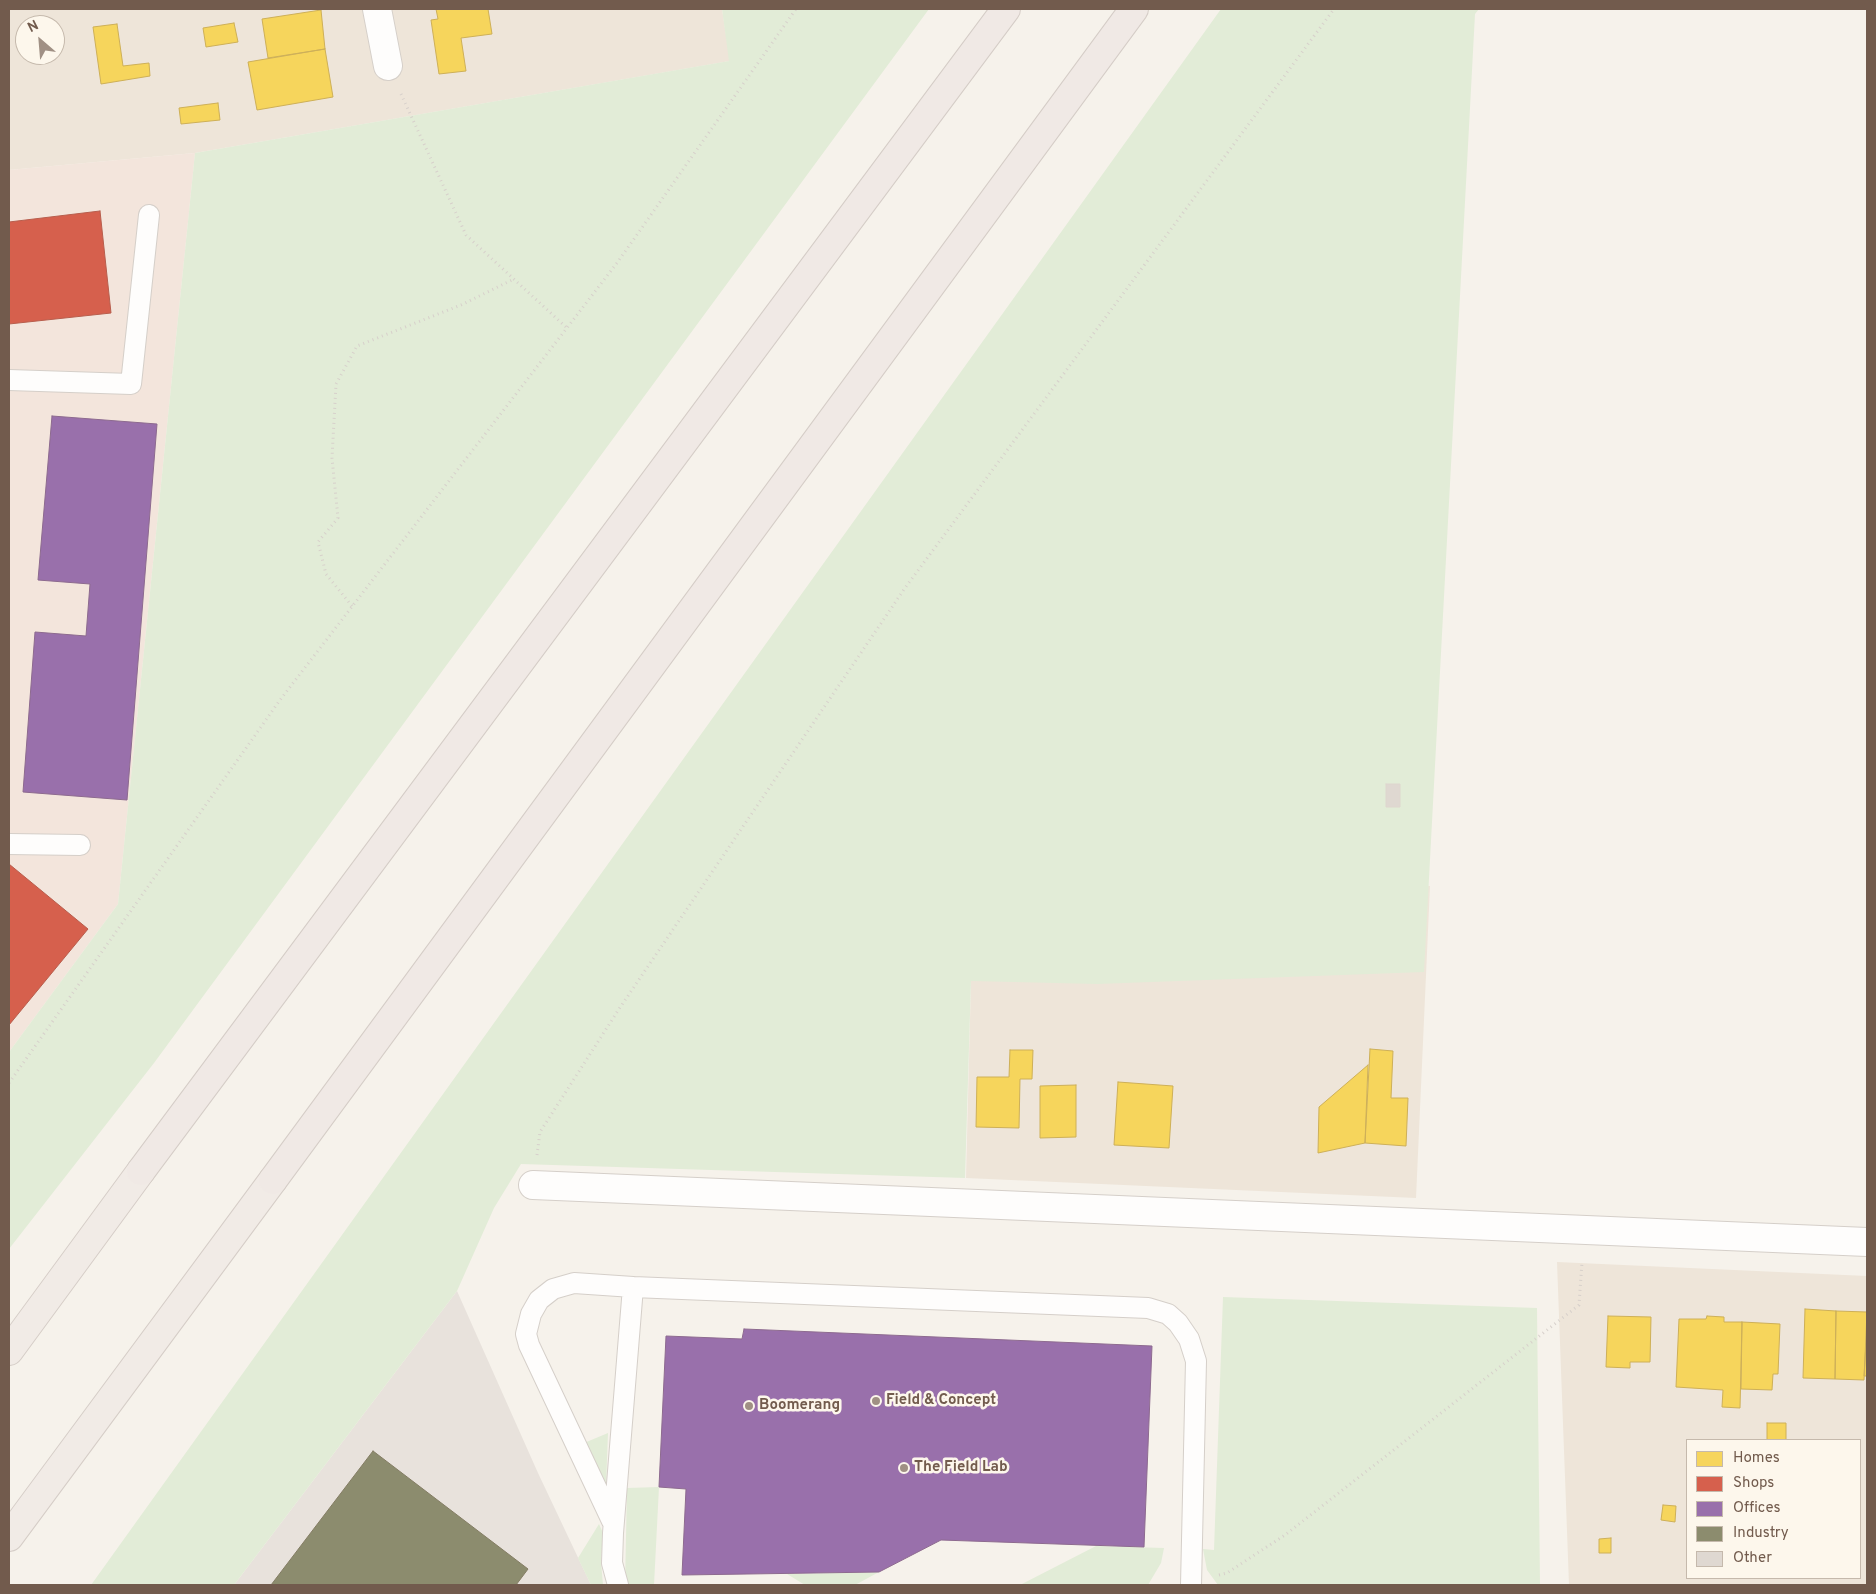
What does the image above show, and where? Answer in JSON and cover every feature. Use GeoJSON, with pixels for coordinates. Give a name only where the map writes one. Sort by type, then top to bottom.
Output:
{"type":"FeatureCollection","features":[{"type":"Feature","properties":{"kind":"highway"},"geometry":{"type":"LineString","coordinates":[[9,1351],[1006,9]]}},
{"type":"Feature","properties":{"kind":"highway"},"geometry":{"type":"LineString","coordinates":[[9,1537],[1134,9]]}},
{"type":"Feature","properties":{"kind":"street"},"geometry":{"type":"LineString","coordinates":[[377,9],[388,66]]}},
{"type":"Feature","properties":{"kind":"street"},"geometry":{"type":"LineString","coordinates":[[533,1185],[1867,1242]]}},
{"type":"Feature","properties":{"kind":"lane"},"geometry":{"type":"LineString","coordinates":[[9,380],[131,384],[149,215]]}},
{"type":"Feature","properties":{"kind":"lane"},"geometry":{"type":"LineString","coordinates":[[9,844],[80,845]]}},
{"type":"Feature","properties":{"kind":"lane"},"geometry":{"type":"LineString","coordinates":[[613,1523],[529,1345],[526,1334],[531,1314],[540,1300],[553,1289],[574,1283],[1148,1308],[1168,1314],[1178,1323],[1189,1339],[1196,1361],[1190,1585]]}},
{"type":"Feature","properties":{"kind":"lane"},"geometry":{"type":"LineString","coordinates":[[618,1585],[612,1563],[613,1523],[633,1287]]}},
{"type":"Feature","properties":{"kind":"path"},"geometry":{"type":"LineString","coordinates":[[9,1083],[280,700],[617,263],[796,9]]}},
{"type":"Feature","properties":{"kind":"path"},"geometry":{"type":"LineString","coordinates":[[533,1185],[540,1132],[619,1009],[905,588],[1334,9]]}},
{"type":"Feature","properties":{"kind":"path"},"geometry":{"type":"LineString","coordinates":[[388,66],[466,235],[567,328]]}},
{"type":"Feature","properties":{"kind":"path"},"geometry":{"type":"LineString","coordinates":[[352,606],[326,574],[318,542],[338,518],[332,458],[336,384],[357,346],[461,305],[514,279]]}},
{"type":"Feature","properties":{"kind":"path"},"geometry":{"type":"LineString","coordinates":[[1213,1576],[1227,1573],[1285,1535],[1579,1306],[1582,1259]]}},
{"type":"Feature","properties":{"kind":"shaded area"},"geometry":{"type":"Polygon","coordinates":[[[9,9],[722,9],[730,61],[195,153],[9,170],[9,9]]]}},
{"type":"Feature","properties":{"kind":"shaded area"},"geometry":{"type":"Polygon","coordinates":[[[195,153],[118,904],[9,1052],[9,170],[195,153]]]}},
{"type":"Feature","properties":{"kind":"shaded area"},"geometry":{"type":"Polygon","coordinates":[[[1375,884],[1430,886],[1416,1198],[966,1178],[971,981],[1375,884]]]}},
{"type":"Feature","properties":{"kind":"shaded area"},"geometry":{"type":"Polygon","coordinates":[[[1557,1262],[1867,1276],[1867,1585],[1569,1585],[1557,1262]]]}},
{"type":"Feature","properties":{"kind":"shaded area"},"geometry":{"type":"Polygon","coordinates":[[[457,1291],[538,1473],[591,1585],[234,1585],[457,1291]]]}},
{"type":"Feature","properties":{"kind":"green space"},"geometry":{"type":"Polygon","coordinates":[[[722,9],[929,9],[154,1063],[9,1249],[9,1052],[118,904],[195,153],[729,61],[722,9]]]}},
{"type":"Feature","properties":{"kind":"green space"},"geometry":{"type":"Polygon","coordinates":[[[1221,9],[1479,9],[1475,14],[1424,972],[1097,984],[971,981],[965,1178],[521,1164],[494,1208],[457,1291],[234,1585],[91,1585],[1221,9]]]}},
{"type":"Feature","properties":{"kind":"green space"},"geometry":{"type":"Polygon","coordinates":[[[1223,1297],[1537,1308],[1540,1585],[1218,1585],[1207,1570],[1203,1549],[1214,1550],[1223,1297]]]}},
{"type":"Feature","properties":{"kind":"green space"},"geometry":{"type":"Polygon","coordinates":[[[608,1433],[606,1486],[584,1443],[608,1433]]]}},
{"type":"Feature","properties":{"kind":"green space"},"geometry":{"type":"Polygon","coordinates":[[[659,1487],[654,1585],[625,1585],[627,1488],[659,1487]]]}},
{"type":"Feature","properties":{"kind":"green space"},"geometry":{"type":"Polygon","coordinates":[[[599,1524],[603,1533],[601,1562],[603,1585],[591,1585],[578,1558],[599,1524]]]}},
{"type":"Feature","properties":{"kind":"green space"},"geometry":{"type":"Polygon","coordinates":[[[1096,1546],[1164,1548],[1161,1563],[1148,1585],[1020,1585],[1096,1546]]]}},
{"type":"Feature","properties":{"kind":"green space"},"geometry":{"type":"Polygon","coordinates":[[[879,1572],[855,1585],[805,1585],[787,1574],[879,1572]]]}},
{"type":"Feature","properties":{"kind":"building: Homes"},"geometry":{"type":"Polygon","coordinates":[[[436,9],[488,9],[492,34],[461,38],[466,71],[439,74],[431,20],[438,19],[436,9]]]}},
{"type":"Feature","properties":{"kind":"building: Homes"},"geometry":{"type":"Polygon","coordinates":[[[321,10],[325,49],[268,58],[262,19],[321,10]]]}},
{"type":"Feature","properties":{"kind":"building: Homes"},"geometry":{"type":"Polygon","coordinates":[[[234,23],[238,42],[206,47],[203,28],[234,23]]]}},
{"type":"Feature","properties":{"kind":"building: Homes"},"geometry":{"type":"Polygon","coordinates":[[[117,24],[123,66],[149,63],[150,76],[101,84],[93,27],[117,24]]]}},
{"type":"Feature","properties":{"kind":"building: Homes"},"geometry":{"type":"Polygon","coordinates":[[[325,49],[333,97],[257,110],[248,62],[325,49]]]}},
{"type":"Feature","properties":{"kind":"building: Homes"},"geometry":{"type":"Polygon","coordinates":[[[218,103],[220,120],[181,124],[179,108],[218,103]]]}},
{"type":"Feature","properties":{"kind":"building: Homes"},"geometry":{"type":"Polygon","coordinates":[[[1370,1049],[1393,1051],[1391,1098],[1408,1098],[1406,1146],[1365,1143],[1370,1049]]]}},
{"type":"Feature","properties":{"kind":"building: Homes"},"geometry":{"type":"Polygon","coordinates":[[[1010,1050],[1033,1050],[1032,1079],[1020,1079],[1019,1128],[976,1127],[977,1077],[1009,1077],[1010,1050]]]}},
{"type":"Feature","properties":{"kind":"building: Homes"},"geometry":{"type":"Polygon","coordinates":[[[1368,1065],[1365,1143],[1318,1153],[1319,1107],[1368,1065]]]}},
{"type":"Feature","properties":{"kind":"building: Homes"},"geometry":{"type":"Polygon","coordinates":[[[1118,1082],[1173,1086],[1169,1148],[1114,1145],[1118,1082]]]}},
{"type":"Feature","properties":{"kind":"building: Homes"},"geometry":{"type":"Polygon","coordinates":[[[1076,1085],[1076,1137],[1040,1138],[1040,1086],[1076,1085]]]}},
{"type":"Feature","properties":{"kind":"building: Homes"},"geometry":{"type":"Polygon","coordinates":[[[1805,1309],[1836,1311],[1835,1379],[1803,1378],[1805,1309]]]}},
{"type":"Feature","properties":{"kind":"building: Homes"},"geometry":{"type":"Polygon","coordinates":[[[1836,1311],[1867,1312],[1864,1380],[1835,1379],[1836,1311]]]}},
{"type":"Feature","properties":{"kind":"building: Homes"},"geometry":{"type":"Polygon","coordinates":[[[1608,1316],[1651,1317],[1650,1362],[1630,1362],[1630,1368],[1606,1367],[1608,1316]]]}},
{"type":"Feature","properties":{"kind":"building: Homes"},"geometry":{"type":"Polygon","coordinates":[[[1707,1316],[1724,1317],[1724,1322],[1742,1322],[1740,1408],[1722,1407],[1723,1390],[1676,1387],[1679,1319],[1706,1319],[1707,1316]]]}},
{"type":"Feature","properties":{"kind":"building: Homes"},"geometry":{"type":"Polygon","coordinates":[[[1742,1322],[1780,1324],[1778,1374],[1773,1374],[1772,1390],[1741,1389],[1742,1322]]]}},
{"type":"Feature","properties":{"kind":"building: Homes"},"geometry":{"type":"Polygon","coordinates":[[[1867,1328],[1867,1376],[1864,1376],[1867,1328]]]}},
{"type":"Feature","properties":{"kind":"building: Homes"},"geometry":{"type":"Polygon","coordinates":[[[1767,1423],[1786,1423],[1786,1439],[1767,1439],[1767,1423]]]}},
{"type":"Feature","properties":{"kind":"building: Homes"},"geometry":{"type":"Polygon","coordinates":[[[1663,1505],[1676,1506],[1675,1522],[1661,1520],[1663,1505]]]}},
{"type":"Feature","properties":{"kind":"building: Homes"},"geometry":{"type":"Polygon","coordinates":[[[1611,1538],[1611,1553],[1599,1553],[1599,1539],[1611,1538]]]}},
{"type":"Feature","properties":{"kind":"building: Shops"},"geometry":{"type":"Polygon","coordinates":[[[100,211],[111,313],[9,324],[9,222],[100,211]]]}},
{"type":"Feature","properties":{"kind":"building: Shops"},"geometry":{"type":"Polygon","coordinates":[[[9,864],[88,929],[9,1025],[9,864]]]}},
{"type":"Feature","properties":{"kind":"building: Offices"},"geometry":{"type":"Polygon","coordinates":[[[52,416],[157,424],[127,800],[23,792],[35,632],[86,636],[90,584],[38,580],[52,416]]]}},
{"type":"Feature","properties":{"kind":"building: Offices","name":"The Field Lab"},"geometry":{"type":"Polygon","coordinates":[[[744,1329],[1152,1346],[1144,1547],[941,1540],[879,1572],[682,1575],[686,1489],[659,1487],[666,1336],[742,1339],[744,1329]]]}},
{"type":"Feature","properties":{"kind":"building: Industry"},"geometry":{"type":"Polygon","coordinates":[[[373,1451],[528,1569],[516,1585],[271,1585],[373,1451]]]}},
{"type":"Feature","properties":{"kind":"building: Other"},"geometry":{"type":"Polygon","coordinates":[[[1386,784],[1400,784],[1400,807],[1386,807],[1386,784]]]}},
{"type":"Feature","properties":{"kind":"place","name":"Field & Concept"},"geometry":{"type":"Point","coordinates":[876,1401]}},
{"type":"Feature","properties":{"kind":"place","name":"Boomerang"},"geometry":{"type":"Point","coordinates":[749,1406]}},
{"type":"Feature","properties":{"kind":"place","name":"The Field Lab"},"geometry":{"type":"Point","coordinates":[904,1468]}}]}
